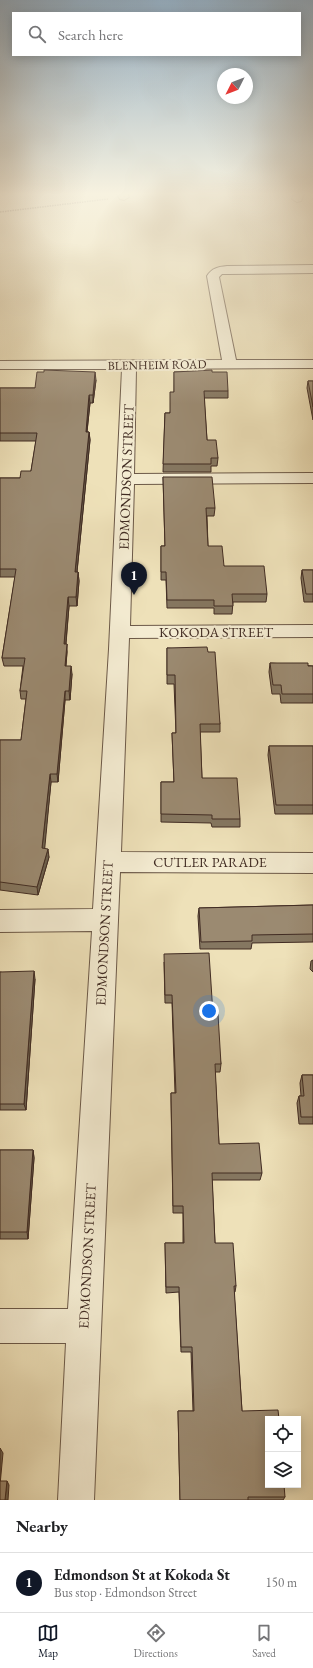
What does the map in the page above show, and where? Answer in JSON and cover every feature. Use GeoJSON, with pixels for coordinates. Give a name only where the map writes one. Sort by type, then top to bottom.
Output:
{"type":"FeatureCollection","features":[{"type":"Feature","properties":{"kind":"street"},"geometry":{"type":"LineString","coordinates":[[230,364],[213,276],[218,271],[227,270],[313,269]]}},
{"type":"Feature","properties":{"kind":"street","name":"BLENHEIM ROAD"},"geometry":{"type":"LineString","coordinates":[[0,365],[313,364]]}},
{"type":"Feature","properties":{"kind":"street","name":"EDMONDSON STREET"},"geometry":{"type":"LineString","coordinates":[[76,1500],[83,1326],[120,632],[129,365]]}},
{"type":"Feature","properties":{"kind":"street"},"geometry":{"type":"LineString","coordinates":[[126,479],[313,478]]}},
{"type":"Feature","properties":{"kind":"street","name":"KOKODA STREET"},"geometry":{"type":"LineString","coordinates":[[120,632],[313,631]]}},
{"type":"Feature","properties":{"kind":"street","name":"CUTLER PARADE"},"geometry":{"type":"LineString","coordinates":[[108,862],[313,863]]}},
{"type":"Feature","properties":{"kind":"street"},"geometry":{"type":"LineString","coordinates":[[0,921],[105,920]]}},
{"type":"Feature","properties":{"kind":"street"},"geometry":{"type":"LineString","coordinates":[[0,1326],[83,1326]]}},
{"type":"Feature","properties":{"kind":"building"},"geometry":{"type":"Polygon","coordinates":[[[44,370],[95,372],[93,395],[89,395],[86,432],[89,432],[75,572],[78,572],[76,597],[68,597],[64,644],[67,644],[65,666],[71,666],[69,691],[65,691],[57,774],[50,774],[42,848],[48,849],[37,887],[0,882],[0,740],[21,740],[27,691],[20,691],[25,658],[2,658],[16,569],[0,569],[0,478],[20,478],[21,471],[31,471],[37,433],[0,433],[0,388],[35,388],[37,372],[44,372],[44,370]]]}},
{"type":"Feature","properties":{"kind":"building"},"geometry":{"type":"Polygon","coordinates":[[[212,370],[212,372],[227,372],[228,391],[204,391],[207,440],[216,440],[218,458],[211,458],[211,464],[163,464],[165,413],[170,413],[170,392],[174,392],[174,372],[212,370]]]}},
{"type":"Feature","properties":{"kind":"building"},"geometry":{"type":"Polygon","coordinates":[[[308,381],[313,381],[313,407],[308,381]]]}},
{"type":"Feature","properties":{"kind":"building"},"geometry":{"type":"Polygon","coordinates":[[[163,477],[212,477],[215,508],[206,508],[208,546],[222,546],[224,566],[264,566],[267,594],[232,594],[233,606],[214,606],[214,600],[167,600],[166,572],[161,572],[161,546],[165,546],[163,477]]]}},
{"type":"Feature","properties":{"kind":"building"},"geometry":{"type":"Polygon","coordinates":[[[302,570],[313,570],[313,594],[306,594],[302,570]]]}},
{"type":"Feature","properties":{"kind":"building"},"geometry":{"type":"Polygon","coordinates":[[[207,647],[208,652],[215,652],[220,724],[200,724],[202,778],[237,778],[240,819],[212,819],[212,815],[161,814],[161,782],[174,782],[172,733],[176,733],[175,675],[167,675],[167,648],[207,647]]]}},
{"type":"Feature","properties":{"kind":"building"},"geometry":{"type":"Polygon","coordinates":[[[270,663],[308,663],[308,666],[313,666],[313,694],[282,694],[281,685],[273,685],[270,663]]]}},
{"type":"Feature","properties":{"kind":"building"},"geometry":{"type":"Polygon","coordinates":[[[269,746],[313,746],[313,805],[276,805],[269,746]]]}},
{"type":"Feature","properties":{"kind":"building"},"geometry":{"type":"Polygon","coordinates":[[[313,905],[313,934],[252,935],[252,941],[201,942],[199,908],[313,905]]]}},
{"type":"Feature","properties":{"kind":"building"},"geometry":{"type":"Polygon","coordinates":[[[209,953],[213,1014],[218,1014],[221,1064],[215,1064],[219,1144],[259,1143],[262,1173],[212,1173],[215,1243],[233,1243],[236,1286],[234,1286],[242,1411],[278,1410],[279,1416],[265,1416],[265,1488],[284,1488],[285,1497],[248,1497],[248,1500],[180,1500],[178,1411],[194,1411],[192,1347],[181,1347],[179,1287],[166,1287],[165,1243],[184,1243],[183,1206],[173,1206],[171,1093],[176,1093],[172,995],[165,995],[164,954],[209,953]]]}},
{"type":"Feature","properties":{"kind":"building"},"geometry":{"type":"Polygon","coordinates":[[[34,971],[24,1104],[0,1104],[0,972],[34,971]]]}},
{"type":"Feature","properties":{"kind":"building"},"geometry":{"type":"Polygon","coordinates":[[[302,1075],[313,1075],[313,1117],[301,1117],[299,1096],[304,1096],[302,1075]]]}},
{"type":"Feature","properties":{"kind":"building"},"geometry":{"type":"Polygon","coordinates":[[[0,1150],[33,1150],[27,1232],[0,1232],[0,1150]]]}},
{"type":"Feature","properties":{"kind":"building"},"geometry":{"type":"Polygon","coordinates":[[[0,1481],[7,1481],[5,1500],[0,1500],[0,1481]]]}},
{"type":"Feature","properties":{"kind":"place","name":"Edmondson St at Kokoda St"},"geometry":{"type":"Point","coordinates":[134,595]}}]}
